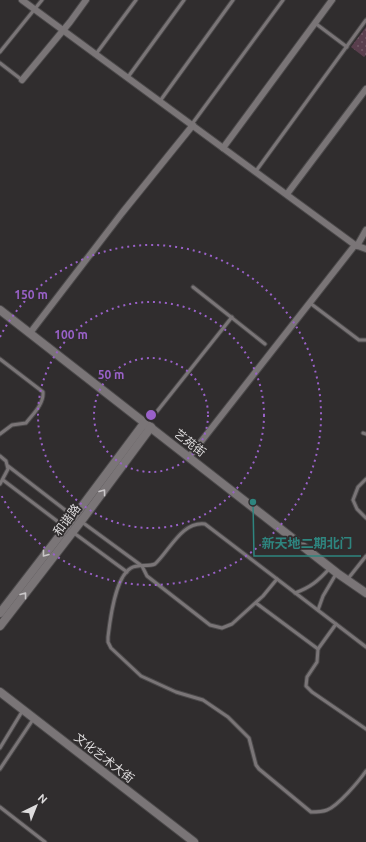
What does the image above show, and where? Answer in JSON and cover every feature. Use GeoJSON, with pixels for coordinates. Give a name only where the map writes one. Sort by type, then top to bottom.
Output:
{"type":"FeatureCollection","features":[{"type":"Feature","properties":{"kind":"street"},"geometry":{"type":"LineString","coordinates":[[22,0],[356,246],[366,249]]}},
{"type":"Feature","properties":{"kind":"street"},"geometry":{"type":"LineString","coordinates":[[22,80],[86,0]]}},
{"type":"Feature","properties":{"kind":"street"},"geometry":{"type":"LineString","coordinates":[[223,148],[332,0]]}},
{"type":"Feature","properties":{"kind":"street"},"geometry":{"type":"LineString","coordinates":[[287,194],[366,89]]}},
{"type":"Feature","properties":{"kind":"street"},"geometry":{"type":"LineString","coordinates":[[30,334],[122,212],[192,125]]}},
{"type":"Feature","properties":{"kind":"street"},"geometry":{"type":"LineString","coordinates":[[189,457],[356,246],[366,230]]}},
{"type":"Feature","properties":{"kind":"street","name":"艺苑街"},"geometry":{"type":"LineString","coordinates":[[0,310],[337,573],[366,593]]}},
{"type":"Feature","properties":{"kind":"street","name":"和谐路"},"geometry":{"type":"LineString","coordinates":[[0,626],[77,519],[148,425]]}},
{"type":"Feature","properties":{"kind":"street","name":"和谐路"},"geometry":{"type":"LineString","coordinates":[[0,613],[69,530]]}},
{"type":"Feature","properties":{"kind":"street","name":"文化艺术大街"},"geometry":{"type":"LineString","coordinates":[[0,692],[194,842]]}},
{"type":"Feature","properties":{"kind":"lane"},"geometry":{"type":"LineString","coordinates":[[0,52],[42,0]]}},
{"type":"Feature","properties":{"kind":"lane"},"geometry":{"type":"LineString","coordinates":[[96,54],[136,0]]}},
{"type":"Feature","properties":{"kind":"lane"},"geometry":{"type":"LineString","coordinates":[[128,77],[184,0]]}},
{"type":"Feature","properties":{"kind":"lane"},"geometry":{"type":"LineString","coordinates":[[160,101],[233,0]]}},
{"type":"Feature","properties":{"kind":"lane"},"geometry":{"type":"LineString","coordinates":[[192,125],[283,0]]}},
{"type":"Feature","properties":{"kind":"lane"},"geometry":{"type":"LineString","coordinates":[[256,172],[366,20]]}},
{"type":"Feature","properties":{"kind":"lane"},"geometry":{"type":"LineString","coordinates":[[315,23],[347,47]]}},
{"type":"Feature","properties":{"kind":"lane"},"geometry":{"type":"LineString","coordinates":[[0,63],[22,80]]}},
{"type":"Feature","properties":{"kind":"lane"},"geometry":{"type":"LineString","coordinates":[[193,287],[266,344]]}},
{"type":"Feature","properties":{"kind":"lane"},"geometry":{"type":"LineString","coordinates":[[310,303],[359,340],[366,340]]}},
{"type":"Feature","properties":{"kind":"lane"},"geometry":{"type":"LineString","coordinates":[[148,425],[232,318]]}},
{"type":"Feature","properties":{"kind":"lane"},"geometry":{"type":"LineString","coordinates":[[0,359],[43,393],[43,399],[26,423],[12,425],[0,434]]}},
{"type":"Feature","properties":{"kind":"lane"},"geometry":{"type":"LineString","coordinates":[[0,456],[6,461],[8,466],[77,519],[142,566],[147,576],[210,625],[222,628],[229,626],[256,603],[277,579]]}},
{"type":"Feature","properties":{"kind":"lane"},"geometry":{"type":"LineString","coordinates":[[0,484],[8,469],[8,466]]}},
{"type":"Feature","properties":{"kind":"lane"},"geometry":{"type":"LineString","coordinates":[[3,480],[126,572]]}},
{"type":"Feature","properties":{"kind":"lane"},"geometry":{"type":"LineString","coordinates":[[366,480],[358,487],[353,500],[357,509],[366,518]]}},
{"type":"Feature","properties":{"kind":"lane"},"geometry":{"type":"LineString","coordinates":[[366,647],[205,524],[199,523],[183,532],[155,564],[151,566],[132,568],[126,572],[117,588],[108,642],[116,653],[141,676],[176,692],[203,700],[228,717],[248,738],[256,765],[259,769],[311,812],[330,809],[366,771]]}},
{"type":"Feature","properties":{"kind":"lane"},"geometry":{"type":"LineString","coordinates":[[347,580],[366,556]]}},
{"type":"Feature","properties":{"kind":"lane"},"geometry":{"type":"LineString","coordinates":[[295,593],[307,589],[330,567]]}},
{"type":"Feature","properties":{"kind":"lane"},"geometry":{"type":"LineString","coordinates":[[318,610],[326,589],[337,573]]}},
{"type":"Feature","properties":{"kind":"lane"},"geometry":{"type":"LineString","coordinates":[[256,603],[318,648]]}},
{"type":"Feature","properties":{"kind":"lane"},"geometry":{"type":"LineString","coordinates":[[336,624],[318,648],[317,662],[307,677],[306,686],[312,692],[366,729]]}},
{"type":"Feature","properties":{"kind":"lane"},"geometry":{"type":"LineString","coordinates":[[0,748],[23,710]]}},
{"type":"Feature","properties":{"kind":"lane"},"geometry":{"type":"LineString","coordinates":[[0,770],[34,718]]}},
{"type":"Feature","properties":{"kind":"lane"},"geometry":{"type":"LineString","coordinates":[[0,807],[45,842]]}},
{"type":"Feature","properties":{"kind":"shaded area"},"geometry":{"type":"Polygon","coordinates":[[[366,27],[366,55],[364,57],[351,47],[366,27]]]}},
{"type":"Feature","properties":{"kind":"place","name":"新天地二期北门"},"geometry":{"type":"Point","coordinates":[253,502]}}]}
